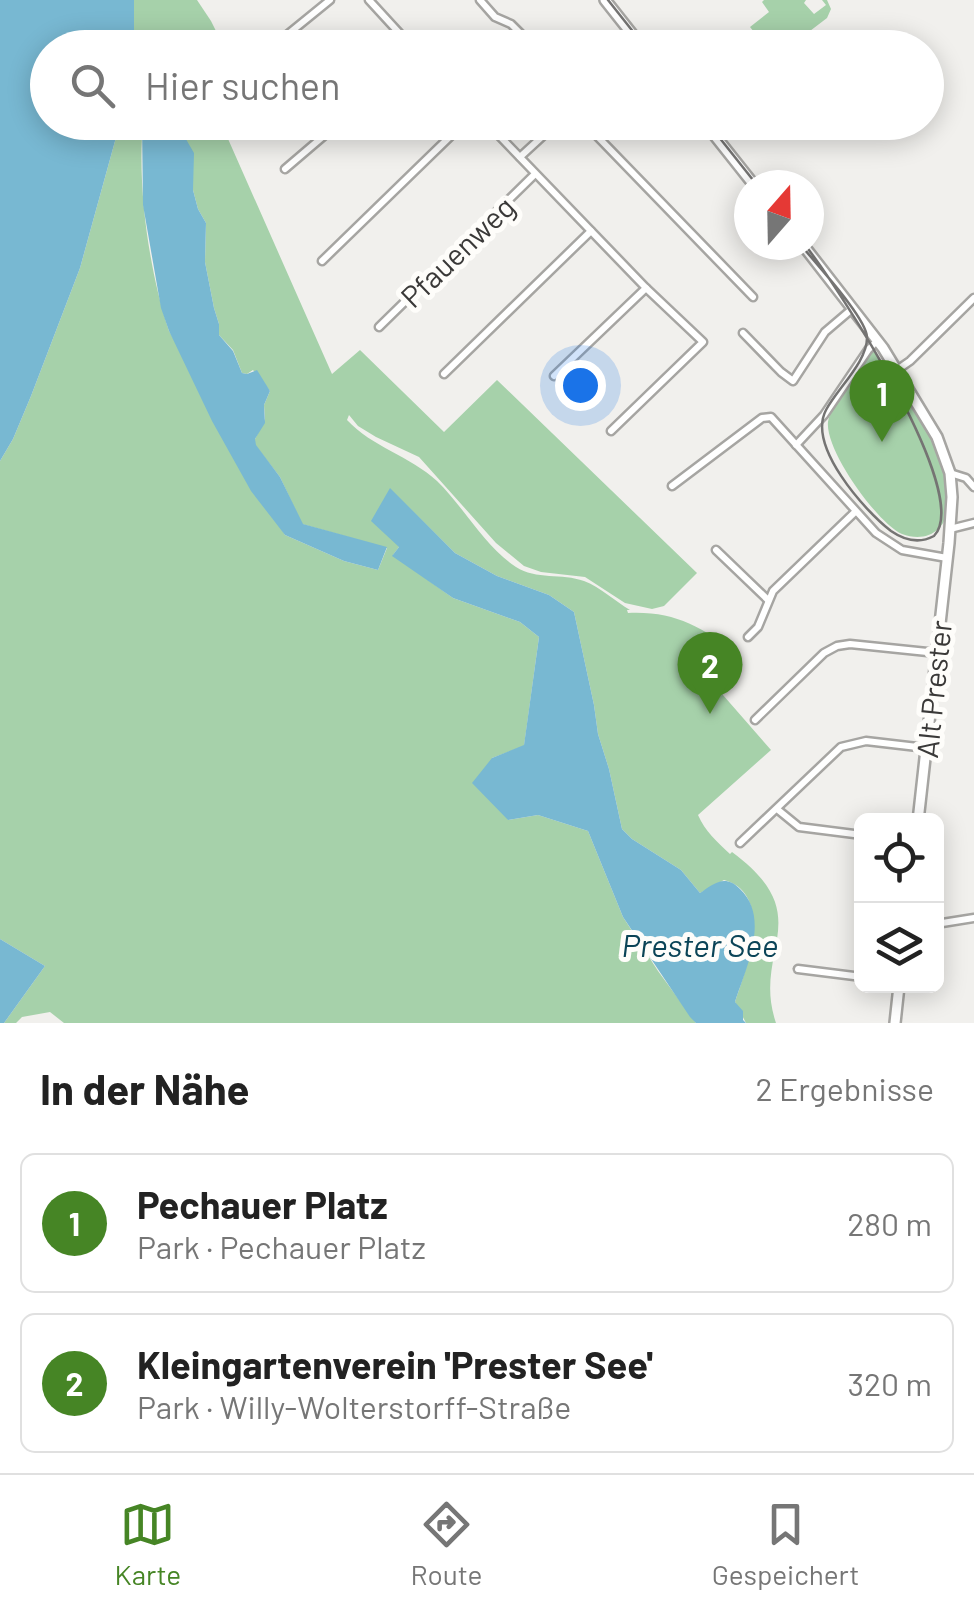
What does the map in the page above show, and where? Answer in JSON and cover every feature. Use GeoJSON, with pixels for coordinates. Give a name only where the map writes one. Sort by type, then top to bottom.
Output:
{"type":"FeatureCollection","features":[{"type":"Feature","properties":{"kind":"main road"},"geometry":{"type":"LineString","coordinates":[[605,0],[629,30]]}},
{"type":"Feature","properties":{"kind":"main road"},"geometry":{"type":"LineString","coordinates":[[718,140],[742,170]]}},
{"type":"Feature","properties":{"kind":"main road"},"geometry":{"type":"LineString","coordinates":[[815,260],[897,370],[937,437],[950,473]]}},
{"type":"Feature","properties":{"kind":"main road","name":"Alt Prester"},"geometry":{"type":"LineString","coordinates":[[919,813],[947,558],[950,473]]}},
{"type":"Feature","properties":{"kind":"main road"},"geometry":{"type":"LineString","coordinates":[[895,1023],[899,993]]}},
{"type":"Feature","properties":{"kind":"street"},"geometry":{"type":"LineString","coordinates":[[294,30],[330,0]]}},
{"type":"Feature","properties":{"kind":"street"},"geometry":{"type":"LineString","coordinates":[[369,0],[396,30]]}},
{"type":"Feature","properties":{"kind":"street"},"geometry":{"type":"LineString","coordinates":[[480,0],[495,17],[518,30]]}},
{"type":"Feature","properties":{"kind":"street"},"geometry":{"type":"LineString","coordinates":[[286,169],[319,140]]}},
{"type":"Feature","properties":{"kind":"street"},"geometry":{"type":"LineString","coordinates":[[322,261],[446,140]]}},
{"type":"Feature","properties":{"kind":"street"},"geometry":{"type":"LineString","coordinates":[[503,140],[703,342],[611,431]]}},
{"type":"Feature","properties":{"kind":"street"},"geometry":{"type":"LineString","coordinates":[[520,158],[539,140]]}},
{"type":"Feature","properties":{"kind":"street"},"geometry":{"type":"LineString","coordinates":[[601,140],[753,298]]}},
{"type":"Feature","properties":{"kind":"street","name":"Pfauenweg"},"geometry":{"type":"LineString","coordinates":[[380,327],[536,174]]}},
{"type":"Feature","properties":{"kind":"street"},"geometry":{"type":"LineString","coordinates":[[444,374],[591,231]]}},
{"type":"Feature","properties":{"kind":"street"},"geometry":{"type":"LineString","coordinates":[[554,376],[646,288]]}},
{"type":"Feature","properties":{"kind":"street"},"geometry":{"type":"LineString","coordinates":[[897,370],[974,298]]}},
{"type":"Feature","properties":{"kind":"street"},"geometry":{"type":"LineString","coordinates":[[743,333],[793,381],[825,332],[854,308]]}},
{"type":"Feature","properties":{"kind":"street"},"geometry":{"type":"LineString","coordinates":[[796,445],[824,415],[878,341]]}},
{"type":"Feature","properties":{"kind":"street"},"geometry":{"type":"LineString","coordinates":[[672,486],[762,418],[770,417],[876,533],[896,547],[947,558]]}},
{"type":"Feature","properties":{"kind":"street"},"geometry":{"type":"LineString","coordinates":[[950,473],[964,476],[974,487]]}},
{"type":"Feature","properties":{"kind":"street"},"geometry":{"type":"LineString","coordinates":[[748,637],[758,627],[773,591],[856,512]]}},
{"type":"Feature","properties":{"kind":"street"},"geometry":{"type":"LineString","coordinates":[[950,524],[974,523]]}},
{"type":"Feature","properties":{"kind":"street"},"geometry":{"type":"LineString","coordinates":[[716,550],[768,600]]}},
{"type":"Feature","properties":{"kind":"street"},"geometry":{"type":"LineString","coordinates":[[756,720],[824,653],[837,646],[937,653]]}},
{"type":"Feature","properties":{"kind":"street"},"geometry":{"type":"LineString","coordinates":[[740,842],[842,747],[866,741],[926,748]]}},
{"type":"Feature","properties":{"kind":"street"},"geometry":{"type":"LineString","coordinates":[[777,809],[799,827],[854,834]]}},
{"type":"Feature","properties":{"kind":"street"},"geometry":{"type":"LineString","coordinates":[[944,923],[974,918]]}},
{"type":"Feature","properties":{"kind":"street"},"geometry":{"type":"LineString","coordinates":[[798,970],[854,976]]}},
{"type":"Feature","properties":{"kind":"green space"},"geometry":{"type":"Polygon","coordinates":[[[132,0],[197,0],[216,30],[123,30],[132,0]]]}},
{"type":"Feature","properties":{"kind":"green space"},"geometry":{"type":"Polygon","coordinates":[[[806,0],[804,3],[814,14],[826,5],[822,0],[827,0],[831,9],[827,18],[811,30],[752,30],[750,27],[769,12],[762,2],[806,0]]]}},
{"type":"Feature","properties":{"kind":"green space"},"geometry":{"type":"Polygon","coordinates":[[[115,140],[142,140],[146,228],[169,331],[285,535],[344,561],[378,570],[387,548],[302,524],[280,477],[255,445],[270,391],[253,370],[242,373],[233,350],[219,335],[205,262],[206,223],[198,209],[192,173],[174,140],[229,140],[332,374],[360,350],[444,432],[497,380],[697,573],[664,606],[652,609],[625,603],[585,577],[524,566],[496,543],[419,457],[376,437],[349,415],[347,420],[357,429],[437,481],[495,549],[516,567],[532,574],[584,581],[630,610],[628,613],[686,622],[738,652],[709,679],[771,750],[698,815],[730,854],[758,875],[772,896],[778,915],[771,975],[776,1023],[746,1023],[735,1002],[753,934],[749,900],[740,888],[724,880],[700,893],[681,870],[622,829],[574,612],[549,595],[497,576],[455,553],[390,489],[399,547],[393,555],[453,598],[520,622],[539,637],[524,746],[492,758],[508,820],[538,815],[588,831],[623,917],[696,1023],[64,1023],[50,1012],[4,1023],[45,966],[0,939],[0,461],[31,396],[80,268],[115,140]]]}},
{"type":"Feature","properties":{"kind":"green space"},"geometry":{"type":"Polygon","coordinates":[[[874,351],[922,421],[940,460],[946,516],[938,529],[926,536],[902,534],[879,516],[854,484],[829,434],[828,422],[834,406],[874,351]]]}},
{"type":"Feature","properties":{"kind":"water"},"geometry":{"type":"Polygon","coordinates":[[[0,0],[134,0],[134,30],[30,30],[30,140],[115,140],[80,268],[31,396],[0,461],[0,0]]]}},
{"type":"Feature","properties":{"kind":"water"},"geometry":{"type":"Polygon","coordinates":[[[142,140],[186,140],[194,153],[193,190],[206,223],[205,262],[219,335],[233,351],[242,373],[257,370],[270,391],[264,405],[265,423],[255,439],[256,445],[280,477],[303,524],[387,547],[378,570],[344,561],[285,535],[251,491],[169,331],[161,308],[143,205],[142,140]]]}},
{"type":"Feature","properties":{"kind":"water","name":"Prester See"},"geometry":{"type":"Polygon","coordinates":[[[390,488],[455,553],[497,576],[549,595],[574,612],[622,829],[681,870],[700,893],[724,881],[734,884],[749,901],[754,914],[753,944],[735,1002],[746,1023],[696,1023],[690,1017],[623,917],[588,831],[538,815],[508,820],[472,783],[492,758],[524,745],[539,637],[520,622],[453,598],[392,556],[399,547],[371,521],[390,488]]]}},
{"type":"Feature","properties":{"kind":"water"},"geometry":{"type":"Polygon","coordinates":[[[0,939],[45,966],[4,1023],[0,1023],[0,939]]]}},
{"type":"Feature","properties":{"kind":"tram line"},"geometry":{"type":"LineString","coordinates":[[608,0],[632,30]]}},
{"type":"Feature","properties":{"kind":"tram line"},"geometry":{"type":"LineString","coordinates":[[721,140],[745,170]]}},
{"type":"Feature","properties":{"kind":"tram line"},"geometry":{"type":"LineString","coordinates":[[814,260],[826,275]]}},
{"type":"Feature","properties":{"kind":"tram line"},"geometry":{"type":"LineString","coordinates":[[816,260],[826,275]]}},
{"type":"Feature","properties":{"kind":"tram line"},"geometry":{"type":"LineString","coordinates":[[826,275],[849,304],[867,339]]}},
{"type":"Feature","properties":{"kind":"tram line"},"geometry":{"type":"LineString","coordinates":[[826,275],[867,339]]}},
{"type":"Feature","properties":{"kind":"tram line"},"geometry":{"type":"LineString","coordinates":[[867,339],[919,436],[935,479],[941,513],[934,536],[923,540],[901,537],[867,508],[841,476],[824,441],[822,425],[826,410],[863,356],[867,339]]}},
{"type":"Feature","properties":{"kind":"place","name":"Pechauer Platz"},"geometry":{"type":"Point","coordinates":[882,442]}},
{"type":"Feature","properties":{"kind":"place","name":"Kleingartenverein 'Prester See'"},"geometry":{"type":"Point","coordinates":[710,714]}}]}
